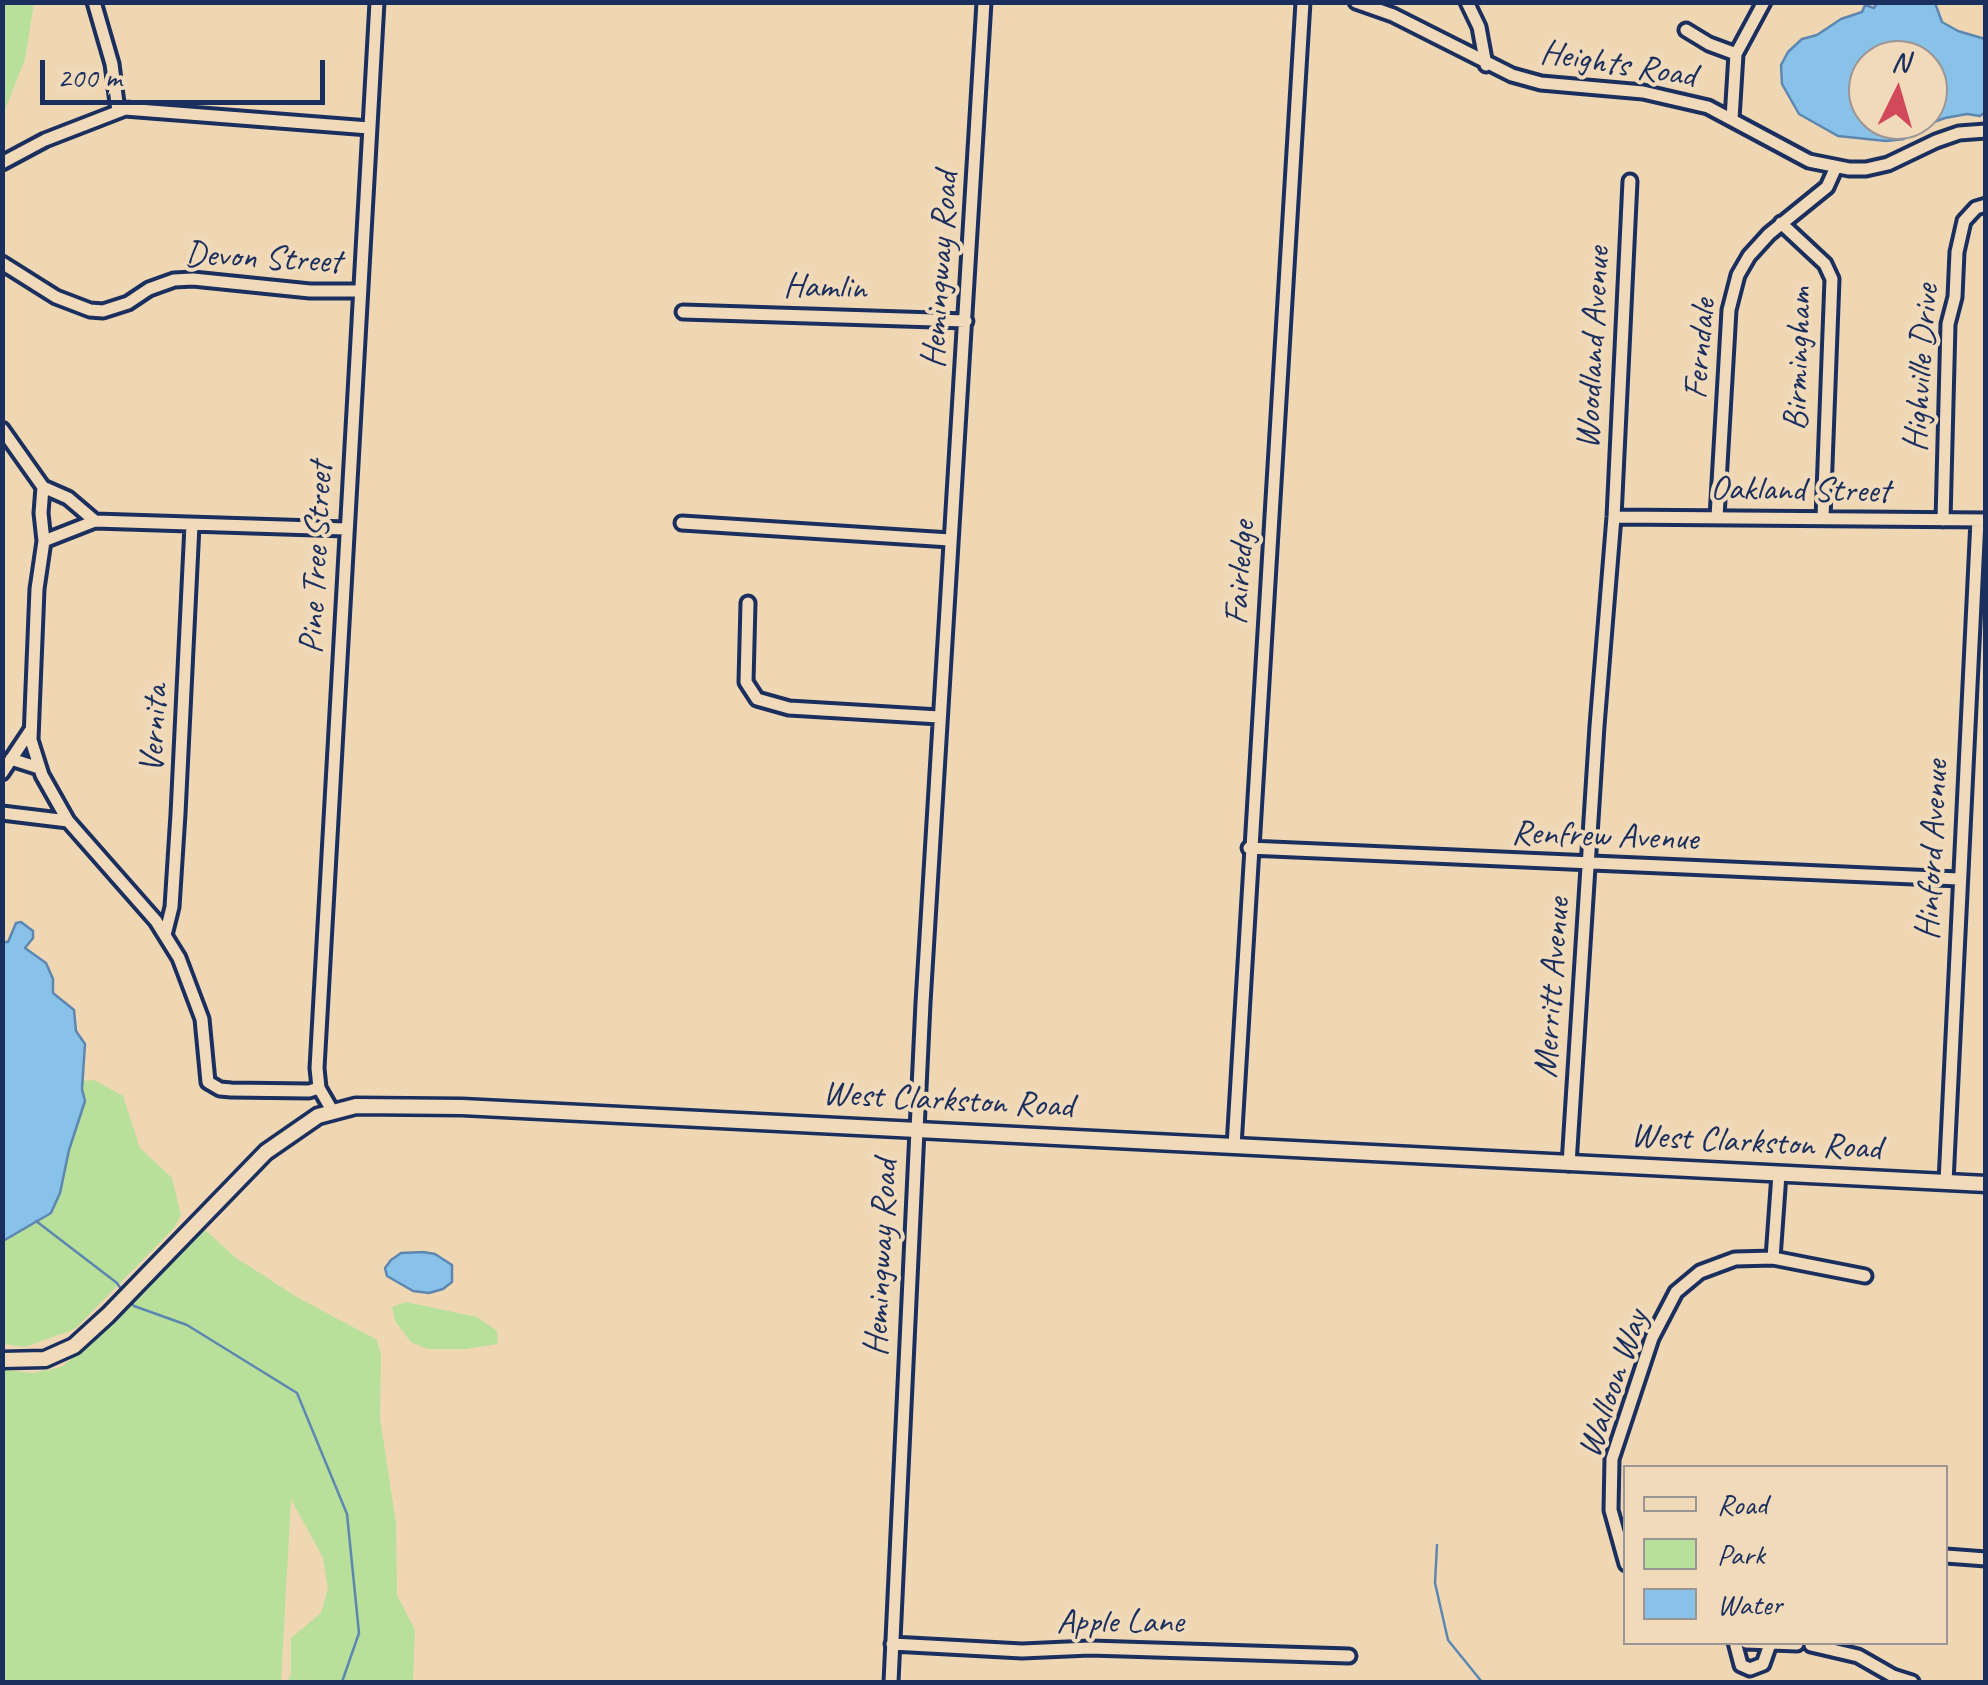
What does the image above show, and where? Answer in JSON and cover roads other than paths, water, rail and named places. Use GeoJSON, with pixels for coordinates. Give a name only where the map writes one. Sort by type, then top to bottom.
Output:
{"type":"FeatureCollection","features":[{"type":"Feature","properties":{"kind":"main road","name":"West Clarkston Road"},"geometry":{"type":"LineString","coordinates":[[2,1360],[44,1359],[74,1346],[266,1152],[318,1116],[356,1106],[427,1106],[1986,1184]]}},
{"type":"Feature","properties":{"kind":"street"},"geometry":{"type":"LineString","coordinates":[[94,2],[112,64],[118,111]]}},
{"type":"Feature","properties":{"kind":"street","name":"Pine Tree Street"},"geometry":{"type":"LineString","coordinates":[[333,1112],[320,1088],[317,1068],[378,2]]}},
{"type":"Feature","properties":{"kind":"street","name":"Hemingway Road"},"geometry":{"type":"LineString","coordinates":[[890,1682],[916,1130],[984,2]]}},
{"type":"Feature","properties":{"kind":"street","name":"Fairledge"},"geometry":{"type":"LineString","coordinates":[[1234,1146],[1303,2]]}},
{"type":"Feature","properties":{"kind":"street","name":"Heights Road"},"geometry":{"type":"LineString","coordinates":[[1356,2],[1393,15],[1486,65],[1541,83],[1686,99],[1809,161],[1866,169],[1888,164],[1960,133],[1986,131]]}},
{"type":"Feature","properties":{"kind":"street"},"geometry":{"type":"LineString","coordinates":[[1467,2],[1478,27],[1486,65]]}},
{"type":"Feature","properties":{"kind":"street"},"geometry":{"type":"LineString","coordinates":[[1732,119],[1736,54],[1764,2]]}},
{"type":"Feature","properties":{"kind":"street"},"geometry":{"type":"LineString","coordinates":[[1686,30],[1736,54]]}},
{"type":"Feature","properties":{"kind":"street"},"geometry":{"type":"LineString","coordinates":[[2,163],[24,149],[125,109],[369,128]]}},
{"type":"Feature","properties":{"kind":"street","name":"Ferndale"},"geometry":{"type":"LineString","coordinates":[[1717,517],[1728,310],[1738,275],[1749,256],[1780,224],[1827,187],[1836,166]]}},
{"type":"Feature","properties":{"kind":"street","name":"Woodland Avenue"},"geometry":{"type":"LineString","coordinates":[[1614,517],[1630,180]]}},
{"type":"Feature","properties":{"kind":"street","name":"Highville Drive"},"geometry":{"type":"LineString","coordinates":[[1942,520],[1948,324],[1955,296],[1957,252],[1964,221],[1976,208],[1986,205]]}},
{"type":"Feature","properties":{"kind":"street","name":"Birmingham"},"geometry":{"type":"LineString","coordinates":[[1780,224],[1826,264],[1832,280],[1823,518]]}},
{"type":"Feature","properties":{"kind":"street","name":"Devon Street"},"geometry":{"type":"LineString","coordinates":[[2,263],[56,297],[103,312],[174,280],[360,291]]}},
{"type":"Feature","properties":{"kind":"street","name":"Hamlin"},"geometry":{"type":"LineString","coordinates":[[682,312],[966,321]]}},
{"type":"Feature","properties":{"kind":"street"},"geometry":{"type":"LineString","coordinates":[[2,429],[44,487],[84,508],[95,521]]}},
{"type":"Feature","properties":{"kind":"street"},"geometry":{"type":"LineString","coordinates":[[44,487],[32,729],[40,768],[68,821],[165,935],[179,958],[202,1019],[208,1082],[220,1089],[320,1088]]}},
{"type":"Feature","properties":{"kind":"street","name":"Oakland Street"},"geometry":{"type":"LineString","coordinates":[[1614,517],[1982,520]]}},
{"type":"Feature","properties":{"kind":"street","name":"Merritt Avenue"},"geometry":{"type":"LineString","coordinates":[[1569,1164],[1614,517]]}},
{"type":"Feature","properties":{"kind":"street","name":"Hinford Avenue"},"geometry":{"type":"LineString","coordinates":[[1946,1182],[1959,879],[1982,520]]}},
{"type":"Feature","properties":{"kind":"street"},"geometry":{"type":"LineString","coordinates":[[44,541],[95,521],[346,529]]}},
{"type":"Feature","properties":{"kind":"street"},"geometry":{"type":"LineString","coordinates":[[682,523],[950,540]]}},
{"type":"Feature","properties":{"kind":"street","name":"Vernita"},"geometry":{"type":"LineString","coordinates":[[165,935],[172,907],[192,525]]}},
{"type":"Feature","properties":{"kind":"street"},"geometry":{"type":"LineString","coordinates":[[748,603],[746,682],[756,699],[789,708],[940,718]]}},
{"type":"Feature","properties":{"kind":"street"},"geometry":{"type":"LineString","coordinates":[[2,773],[32,729]]}},
{"type":"Feature","properties":{"kind":"street"},"geometry":{"type":"LineString","coordinates":[[10,759],[40,768]]}},
{"type":"Feature","properties":{"kind":"street"},"geometry":{"type":"LineString","coordinates":[[2,813],[68,821]]}},
{"type":"Feature","properties":{"kind":"street","name":"Renfrew Avenue"},"geometry":{"type":"LineString","coordinates":[[1249,848],[1959,879]]}},
{"type":"Feature","properties":{"kind":"street"},"geometry":{"type":"LineString","coordinates":[[1773,1258],[1779,1174]]}},
{"type":"Feature","properties":{"kind":"street","name":"Walloon Way"},"geometry":{"type":"LineString","coordinates":[[1623,1553],[1611,1510],[1612,1459],[1652,1338],[1676,1292],[1700,1272],[1735,1259],[1773,1258],[1866,1276]]}},
{"type":"Feature","properties":{"kind":"street"},"geometry":{"type":"LineString","coordinates":[[1948,1556],[1986,1559]]}},
{"type":"Feature","properties":{"kind":"street","name":"Apple Lane"},"geometry":{"type":"LineString","coordinates":[[892,1644],[1348,1656]]}},
{"type":"Feature","properties":{"kind":"street"},"geometry":{"type":"LineString","coordinates":[[1736,1645],[1741,1665],[1750,1669],[1762,1664],[1770,1645]]}},
{"type":"Feature","properties":{"kind":"street"},"geometry":{"type":"LineString","coordinates":[[1811,1645],[1858,1656],[1912,1682]]}},
{"type":"Feature","properties":{"kind":"street"},"geometry":{"type":"LineString","coordinates":[[1858,1656],[1863,1645]]}},
{"type":"Feature","properties":{"kind":"water"},"geometry":{"type":"Polygon","coordinates":[[[1877,3],[1935,3],[1942,22],[1985,39],[1985,112],[1980,116],[1948,117],[1948,40],[1848,40],[1848,137],[1838,136],[1799,114],[1782,84],[1781,65],[1788,52],[1802,39],[1862,12],[1865,5],[1874,8],[1877,3]]]}},
{"type":"Feature","properties":{"kind":"water"},"geometry":{"type":"Polygon","coordinates":[[[21,922],[33,931],[25,948],[46,963],[53,979],[53,993],[74,1010],[76,1031],[85,1044],[85,1101],[51,1213],[3,1241],[3,942],[8,942],[16,923],[21,922]]]}},
{"type":"Feature","properties":{"kind":"water"},"geometry":{"type":"Polygon","coordinates":[[[401,1253],[435,1254],[452,1265],[452,1282],[443,1289],[429,1293],[413,1291],[387,1276],[385,1268],[401,1253]]]}},
{"type":"Feature","properties":{"kind":"waterway"},"geometry":{"type":"LineString","coordinates":[[36,1221],[117,1283],[123,1292]]}},
{"type":"Feature","properties":{"kind":"waterway"},"geometry":{"type":"LineString","coordinates":[[131,1302],[187,1325],[297,1393],[347,1514],[359,1633],[342,1682]]}},
{"type":"Feature","properties":{"kind":"waterway"},"geometry":{"type":"LineString","coordinates":[[1437,1545],[1435,1583],[1448,1640],[1482,1682]]}}]}
